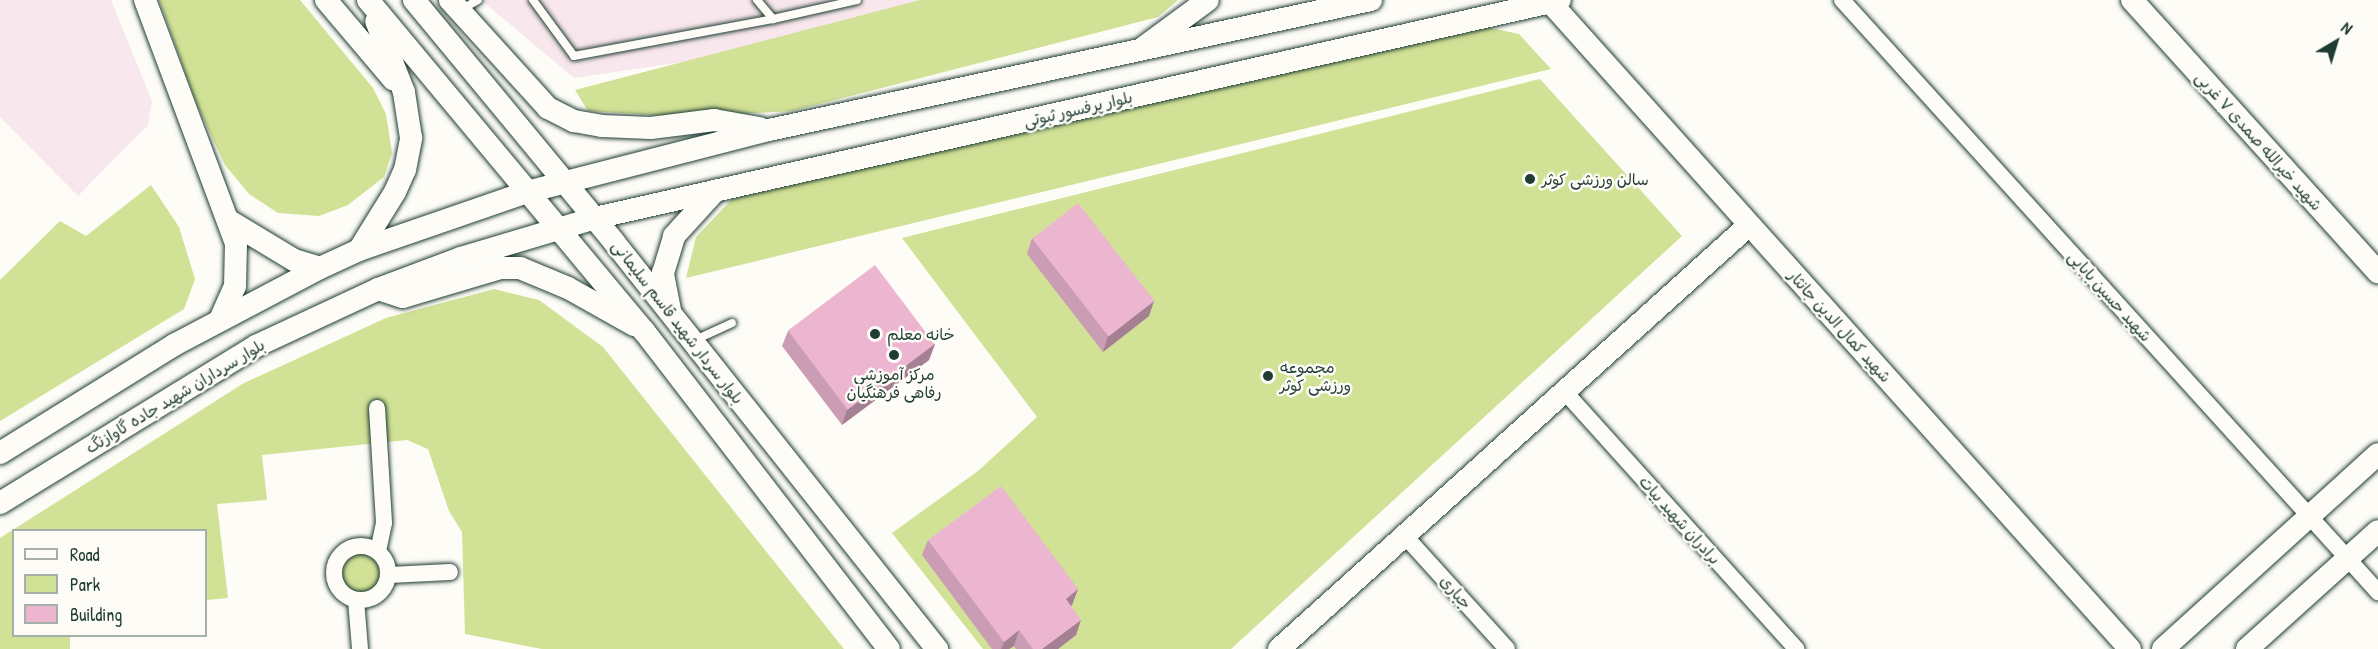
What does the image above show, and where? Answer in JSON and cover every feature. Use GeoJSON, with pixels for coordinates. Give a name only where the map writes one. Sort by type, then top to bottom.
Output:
{"type":"FeatureCollection","features":[{"type":"Feature","properties":{"kind":"main road"},"geometry":{"type":"LineString","coordinates":[[145,0],[231,222],[236,243],[235,286],[221,318]]}},
{"type":"Feature","properties":{"kind":"main road"},"geometry":{"type":"LineString","coordinates":[[326,0],[404,92]]}},
{"type":"Feature","properties":{"kind":"main road"},"geometry":{"type":"LineString","coordinates":[[359,250],[405,170],[411,138],[404,92],[368,0]]}},
{"type":"Feature","properties":{"kind":"main road","name":"بلوار سردار شهید قاسم سلیمانی"},"geometry":{"type":"LineString","coordinates":[[368,0],[644,331],[889,649]]}},
{"type":"Feature","properties":{"kind":"main road","name":"بلوار سردار شهید قاسم سلیمانی"},"geometry":{"type":"LineString","coordinates":[[414,0],[595,218],[937,649]]}},
{"type":"Feature","properties":{"kind":"main road"},"geometry":{"type":"LineString","coordinates":[[1135,53],[1208,0]]}},
{"type":"Feature","properties":{"kind":"main road"},"geometry":{"type":"LineString","coordinates":[[1298,0],[1329,10]]}},
{"type":"Feature","properties":{"kind":"main road"},"geometry":{"type":"LineString","coordinates":[[0,453],[221,318],[320,268],[359,250],[527,192],[769,130],[1135,53],[1371,0]]}},
{"type":"Feature","properties":{"kind":"main road","name":"بلوار پرفسور ثبوتی"},"geometry":{"type":"LineString","coordinates":[[595,218],[1555,1]]}},
{"type":"Feature","properties":{"kind":"main road","name":"شهید کمال الدین جانثار"},"geometry":{"type":"LineString","coordinates":[[1555,1],[1749,225],[2130,649]]}},
{"type":"Feature","properties":{"kind":"main road"},"geometry":{"type":"LineString","coordinates":[[462,3],[483,37],[548,108],[574,121],[602,126],[651,128],[714,120],[769,130]]}},
{"type":"Feature","properties":{"kind":"main road","name":"شهید خیرالله صمدی ۷ غربی"},"geometry":{"type":"LineString","coordinates":[[2137,3],[2378,272]]}},
{"type":"Feature","properties":{"kind":"main road"},"geometry":{"type":"LineString","coordinates":[[670,312],[663,273],[674,236],[715,191]]}},
{"type":"Feature","properties":{"kind":"main road","name":"بلوار سرداران شهید جاده گاوازنگ"},"geometry":{"type":"LineString","coordinates":[[0,503],[256,346],[378,289],[559,227],[595,218]]}},
{"type":"Feature","properties":{"kind":"main road"},"geometry":{"type":"LineString","coordinates":[[231,222],[294,260],[320,268]]}},
{"type":"Feature","properties":{"kind":"main road"},"geometry":{"type":"LineString","coordinates":[[1279,649],[1749,225]]}},
{"type":"Feature","properties":{"kind":"main road"},"geometry":{"type":"LineString","coordinates":[[378,289],[403,297],[500,268],[520,268],[568,288],[644,331]]}},
{"type":"Feature","properties":{"kind":"main road"},"geometry":{"type":"LineString","coordinates":[[2163,649],[2378,454]]}},
{"type":"Feature","properties":{"kind":"main road"},"geometry":{"type":"LineString","coordinates":[[2247,649],[2378,531]]}},
{"type":"Feature","properties":{"kind":"street","name":"شهید حسین بابایی"},"geometry":{"type":"LineString","coordinates":[[1842,0],[2378,592]]}},
{"type":"Feature","properties":{"kind":"street","name":"برادران شهید بیات"},"geometry":{"type":"LineString","coordinates":[[1564,392],[1797,649]]}},
{"type":"Feature","properties":{"kind":"street"},"geometry":{"type":"LineString","coordinates":[[356,600],[381,592],[389,575],[378,551],[384,523],[377,408]]}},
{"type":"Feature","properties":{"kind":"street","name":"جباری"},"geometry":{"type":"LineString","coordinates":[[1405,536],[1507,649]]}},
{"type":"Feature","properties":{"kind":"street"},"geometry":{"type":"LineString","coordinates":[[360,649],[356,600],[336,584],[334,566],[352,547],[370,547],[378,551]]}},
{"type":"Feature","properties":{"kind":"street"},"geometry":{"type":"LineString","coordinates":[[389,575],[450,572]]}},
{"type":"Feature","properties":{"kind":"lane"},"geometry":{"type":"LineString","coordinates":[[533,0],[574,56],[773,19],[857,0]]}},
{"type":"Feature","properties":{"kind":"lane"},"geometry":{"type":"LineString","coordinates":[[757,0],[773,19]]}},
{"type":"Feature","properties":{"kind":"lane"},"geometry":{"type":"LineString","coordinates":[[693,341],[732,323]]}},
{"type":"Feature","properties":{"kind":"shaded area"},"geometry":{"type":"Polygon","coordinates":[[[0,0],[111,0],[152,101],[148,125],[78,196],[0,117],[0,0]]]}},
{"type":"Feature","properties":{"kind":"shaded area"},"geometry":{"type":"Polygon","coordinates":[[[481,0],[944,0],[752,52],[574,78],[481,0]]]}},
{"type":"Feature","properties":{"kind":"green space"},"geometry":{"type":"Polygon","coordinates":[[[159,0],[300,0],[373,88],[386,114],[392,153],[384,177],[348,205],[319,216],[278,213],[249,194],[225,165],[197,105],[159,0]]]}},
{"type":"Feature","properties":{"kind":"green space"},"geometry":{"type":"Polygon","coordinates":[[[920,0],[1178,0],[1158,17],[792,111],[688,117],[588,111],[575,90],[920,0]]]}},
{"type":"Feature","properties":{"kind":"green space"},"geometry":{"type":"Polygon","coordinates":[[[1486,27],[1519,34],[1551,69],[686,278],[696,237],[733,198],[1486,27]]]}},
{"type":"Feature","properties":{"kind":"green space","name":"مجموعه ورزشی کوثر"},"geometry":{"type":"Polygon","coordinates":[[[1540,79],[1682,236],[1231,649],[983,649],[892,533],[978,471],[1037,417],[902,238],[1540,79]]]}},
{"type":"Feature","properties":{"kind":"green space"},"geometry":{"type":"Polygon","coordinates":[[[151,185],[179,227],[195,279],[184,309],[0,421],[0,280],[60,221],[86,236],[151,185]]]}},
{"type":"Feature","properties":{"kind":"green space"},"geometry":{"type":"Polygon","coordinates":[[[494,289],[539,300],[603,347],[844,649],[542,649],[465,634],[462,532],[449,511],[428,449],[407,440],[262,455],[267,500],[217,504],[228,598],[207,600],[207,529],[14,529],[244,383],[386,318],[494,289]]]}},
{"type":"Feature","properties":{"kind":"green space"},"geometry":{"type":"Polygon","coordinates":[[[12,530],[12,637],[70,637],[70,649],[0,649],[0,538],[12,530]]]}},
{"type":"Feature","properties":{"kind":"green space"},"geometry":{"type":"Polygon","coordinates":[[[360,551],[368,552],[375,557],[380,564],[380,580],[375,587],[368,592],[360,593],[352,592],[345,587],[340,580],[339,572],[340,564],[345,557],[352,552],[360,551]]]}},
{"type":"Feature","properties":{"kind":"building"},"geometry":{"type":"Polygon","coordinates":[[[1078,203],[1154,301],[1109,336],[1032,239],[1078,203]]]}},
{"type":"Feature","properties":{"kind":"building"},"geometry":{"type":"Polygon","coordinates":[[[875,265],[935,344],[848,410],[788,331],[875,265]]]}},
{"type":"Feature","properties":{"kind":"building"},"geometry":{"type":"Polygon","coordinates":[[[1001,486],[1078,589],[1066,599],[1081,620],[1042,649],[1033,649],[1019,630],[1004,642],[928,540],[1001,486]]]}},
{"type":"Feature","properties":{"kind":"place","name":"سالن ورزشی کوثر"},"geometry":{"type":"Point","coordinates":[1530,179]}},
{"type":"Feature","properties":{"kind":"place","name":"خانه معلم"},"geometry":{"type":"Point","coordinates":[875,334]}},
{"type":"Feature","properties":{"kind":"place","name":"مرکز آموزشی رفاهی فرهنگیان"},"geometry":{"type":"Point","coordinates":[894,355]}},
{"type":"Feature","properties":{"kind":"place","name":"مجموعه ورزشی کوثر"},"geometry":{"type":"Point","coordinates":[1268,376]}}]}
